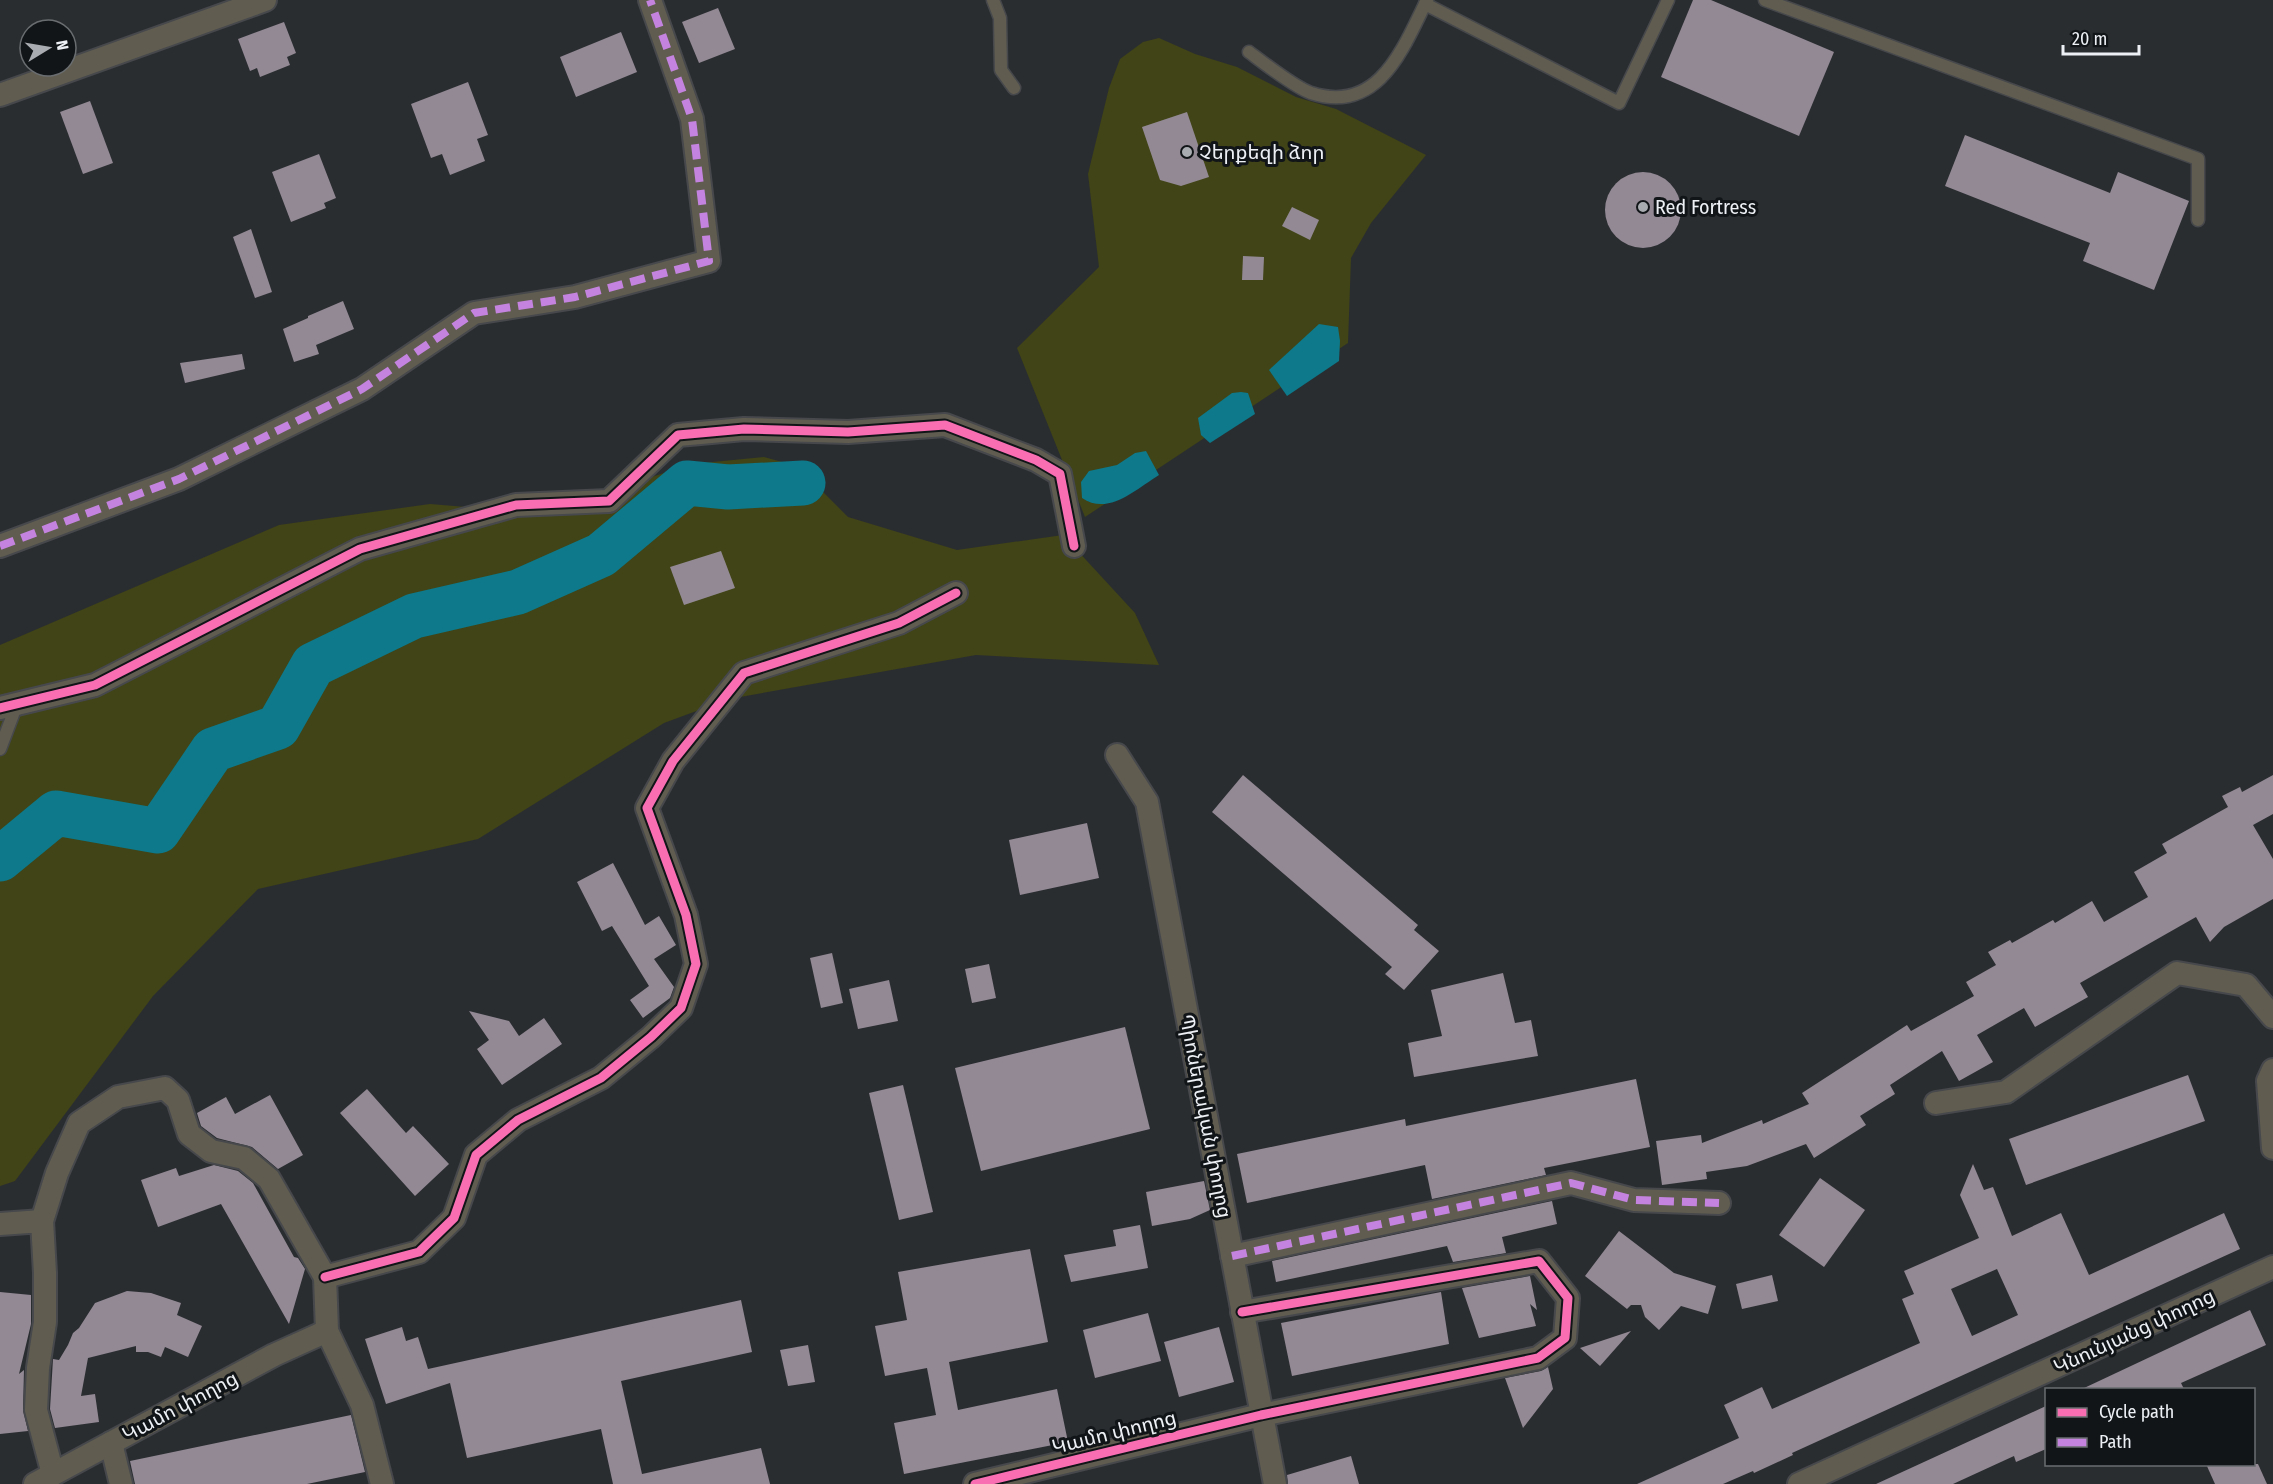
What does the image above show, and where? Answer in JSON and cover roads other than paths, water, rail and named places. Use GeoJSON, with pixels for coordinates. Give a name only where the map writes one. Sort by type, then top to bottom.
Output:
{"type":"FeatureCollection","features":[{"type":"Feature","properties":{"kind":"street"},"geometry":{"type":"LineString","coordinates":[[0,95],[265,0]]}},
{"type":"Feature","properties":{"kind":"street"},"geometry":{"type":"LineString","coordinates":[[0,546],[179,479],[255,442],[362,389],[474,313],[575,297],[709,261],[692,119],[650,0]]}},
{"type":"Feature","properties":{"kind":"street"},"geometry":{"type":"LineString","coordinates":[[9,706],[94,685],[360,549],[516,505],[609,501],[678,435],[744,429],[848,432],[945,425],[1036,460],[1060,474],[1074,546]]}},
{"type":"Feature","properties":{"kind":"street"},"geometry":{"type":"LineString","coordinates":[[325,1277],[420,1252],[454,1218],[476,1155],[518,1120],[601,1078],[651,1037],[681,1008],[696,964],[686,915],[647,808],[673,761],[744,673],[899,623],[956,593]]}},
{"type":"Feature","properties":{"kind":"street","name":"Պիոներական փողոց"},"geometry":{"type":"LineString","coordinates":[[1117,754],[1147,802],[1275,1484]]}},
{"type":"Feature","properties":{"kind":"street"},"geometry":{"type":"LineString","coordinates":[[1936,1103],[2006,1092],[2177,973],[2246,985],[2273,1017]]}},
{"type":"Feature","properties":{"kind":"street"},"geometry":{"type":"LineString","coordinates":[[2273,1070],[2268,1081],[2273,1148]]}},
{"type":"Feature","properties":{"kind":"street"},"geometry":{"type":"LineString","coordinates":[[44,1479],[36,1410],[38,1368],[45,1322],[42,1221],[57,1173],[79,1124],[118,1097],[165,1089],[178,1100],[189,1134],[211,1151],[244,1158],[269,1179],[325,1277],[327,1331],[362,1405],[382,1484]]}},
{"type":"Feature","properties":{"kind":"street"},"geometry":{"type":"LineString","coordinates":[[1232,1256],[1571,1184],[1634,1200],[1719,1203]]}},
{"type":"Feature","properties":{"kind":"street"},"geometry":{"type":"LineString","coordinates":[[0,1224],[42,1221]]}},
{"type":"Feature","properties":{"kind":"street","name":"Կամո փողոց"},"geometry":{"type":"LineString","coordinates":[[975,1484],[1262,1415],[1538,1358],[1565,1338],[1568,1298],[1539,1261],[1242,1312]]}},
{"type":"Feature","properties":{"kind":"street","name":"Կնունյանց փողոց"},"geometry":{"type":"LineString","coordinates":[[1799,1484],[2273,1267]]}},
{"type":"Feature","properties":{"kind":"street","name":"Կամո փողոց"},"geometry":{"type":"LineString","coordinates":[[44,1479],[274,1355],[327,1331]]}},
{"type":"Feature","properties":{"kind":"street"},"geometry":{"type":"LineString","coordinates":[[111,1443],[121,1484]]}},
{"type":"Feature","properties":{"kind":"lane"},"geometry":{"type":"LineString","coordinates":[[993,0],[1000,18],[1001,70],[1014,88]]}},
{"type":"Feature","properties":{"kind":"lane"},"geometry":{"type":"LineString","coordinates":[[1249,52],[1310,93],[1344,98],[1373,87],[1394,63],[1426,2],[1619,103],[1668,0]]}},
{"type":"Feature","properties":{"kind":"lane"},"geometry":{"type":"LineString","coordinates":[[1765,0],[2198,159],[2198,220]]}},
{"type":"Feature","properties":{"kind":"lane"},"geometry":{"type":"LineString","coordinates":[[0,749],[9,706]]}},
{"type":"Feature","properties":{"kind":"water"},"geometry":{"type":"Polygon","coordinates":[[[1319,324],[1338,327],[1339,361],[1287,396],[1269,370],[1319,324]]]}},
{"type":"Feature","properties":{"kind":"water"},"geometry":{"type":"Polygon","coordinates":[[[1232,393],[1248,393],[1255,414],[1210,443],[1201,435],[1198,418],[1232,393]]]}},
{"type":"Feature","properties":{"kind":"water"},"geometry":{"type":"Polygon","coordinates":[[[1146,451],[1159,475],[1131,494],[1111,503],[1092,503],[1082,498],[1081,482],[1089,471],[1117,465],[1135,453],[1146,451]]]}},
{"type":"Feature","properties":{"kind":"waterway"},"geometry":{"type":"LineString","coordinates":[[0,859],[56,813],[158,831],[213,750],[278,727],[313,665],[414,616],[518,592],[601,555],[687,483],[728,487],[803,483]]}},
{"type":"Feature","properties":{"kind":"place","name":"Չերքեզի ձոր"},"geometry":{"type":"Point","coordinates":[1187,152]}},
{"type":"Feature","properties":{"kind":"place","name":"Red Fortress"},"geometry":{"type":"Point","coordinates":[1643,207]}}]}
